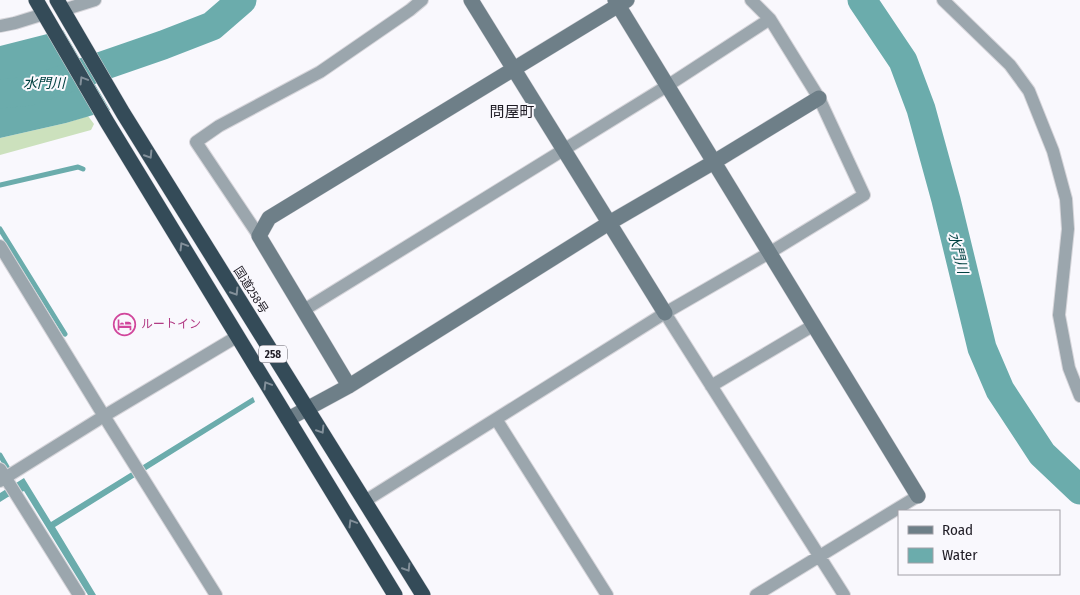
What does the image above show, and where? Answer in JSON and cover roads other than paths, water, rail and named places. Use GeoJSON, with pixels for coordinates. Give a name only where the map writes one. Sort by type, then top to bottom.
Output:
{"type":"FeatureCollection","features":[{"type":"Feature","properties":{"kind":"highway","name":"258"},"geometry":{"type":"LineString","coordinates":[[36,0],[108,122],[396,595]]}},
{"type":"Feature","properties":{"kind":"highway","name":"国道258号"},"geometry":{"type":"LineString","coordinates":[[63,10],[123,113],[423,595]]}},
{"type":"Feature","properties":{"kind":"street"},"geometry":{"type":"LineString","coordinates":[[63,10],[95,0]]}},
{"type":"Feature","properties":{"kind":"street"},"geometry":{"type":"LineString","coordinates":[[349,386],[259,236],[196,142],[219,126],[320,72],[422,0]]}},
{"type":"Feature","properties":{"kind":"street"},"geometry":{"type":"LineString","coordinates":[[470,0],[844,595]]}},
{"type":"Feature","properties":{"kind":"street"},"geometry":{"type":"LineString","coordinates":[[365,501],[665,313],[864,195],[819,98],[770,19],[751,0]]}},
{"type":"Feature","properties":{"kind":"street"},"geometry":{"type":"LineString","coordinates":[[943,0],[1010,65],[1029,91],[1053,151],[1066,199],[1068,229],[1059,315],[1069,368],[1080,396]]}},
{"type":"Feature","properties":{"kind":"street"},"geometry":{"type":"LineString","coordinates":[[259,236],[269,218],[514,69],[620,2],[667,86],[918,496],[756,595]]}},
{"type":"Feature","properties":{"kind":"street"},"geometry":{"type":"LineString","coordinates":[[304,310],[667,86],[770,19]]}},
{"type":"Feature","properties":{"kind":"street"},"geometry":{"type":"LineString","coordinates":[[0,26],[47,20]]}},
{"type":"Feature","properties":{"kind":"street"},"geometry":{"type":"LineString","coordinates":[[288,419],[349,386],[609,223],[819,98]]}},
{"type":"Feature","properties":{"kind":"street"},"geometry":{"type":"LineString","coordinates":[[0,246],[216,595]]}},
{"type":"Feature","properties":{"kind":"street"},"geometry":{"type":"LineString","coordinates":[[712,386],[814,325]]}},
{"type":"Feature","properties":{"kind":"street"},"geometry":{"type":"LineString","coordinates":[[78,595],[4,478],[238,336]]}},
{"type":"Feature","properties":{"kind":"street"},"geometry":{"type":"LineString","coordinates":[[496,419],[607,595]]}},
{"type":"Feature","properties":{"kind":"water","name":"水門川"},"geometry":{"type":"Polygon","coordinates":[[[63,30],[110,110],[66,123],[0,138],[0,46],[63,30]]]}},
{"type":"Feature","properties":{"kind":"water"},"geometry":{"type":"Polygon","coordinates":[[[253,397],[255,402],[55,527],[96,595],[88,595],[24,491],[0,502],[0,493],[24,478],[51,522],[253,397]]]}},
{"type":"Feature","properties":{"kind":"waterway","name":"水門川"},"geometry":{"type":"LineString","coordinates":[[0,94],[30,91],[212,26],[242,0]]}},
{"type":"Feature","properties":{"kind":"waterway","name":"水門川"},"geometry":{"type":"LineString","coordinates":[[862,0],[903,61],[921,109],[946,200],[982,348],[1000,390],[1042,454],[1080,490]]}},
{"type":"Feature","properties":{"kind":"waterway"},"geometry":{"type":"LineString","coordinates":[[0,185],[78,167],[83,169]]}},
{"type":"Feature","properties":{"kind":"waterway"},"geometry":{"type":"LineString","coordinates":[[0,229],[65,334]]}},
{"type":"Feature","properties":{"kind":"waterway"},"geometry":{"type":"LineString","coordinates":[[0,455],[7,467]]}},
{"type":"Feature","properties":{"kind":"place","name":"ルートイン"},"geometry":{"type":"Point","coordinates":[125,324]}},
{"type":"Feature","properties":{"kind":"district","name":"問屋町"},"geometry":{"type":"Point","coordinates":[512,112]}}]}
